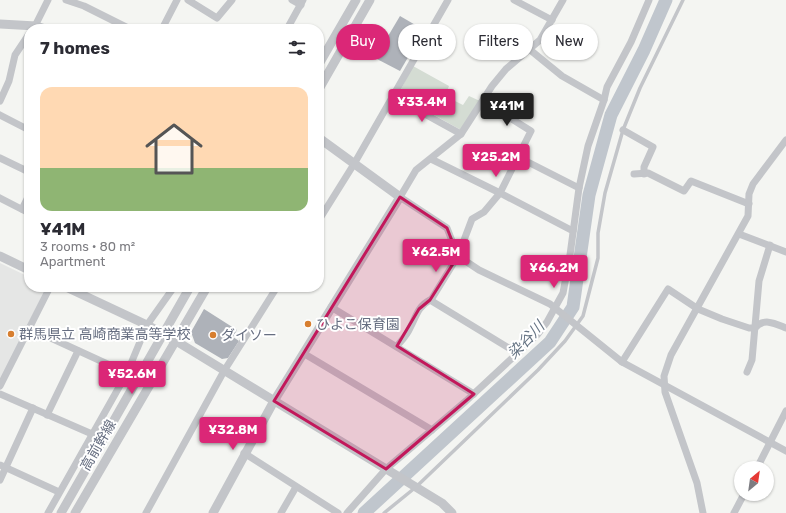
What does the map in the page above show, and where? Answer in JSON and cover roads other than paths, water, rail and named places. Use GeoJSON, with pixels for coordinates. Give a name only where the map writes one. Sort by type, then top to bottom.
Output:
{"type":"FeatureCollection","features":[{"type":"Feature","properties":{"kind":"street"},"geometry":{"type":"LineString","coordinates":[[36,24],[48,0]]}},
{"type":"Feature","properties":{"kind":"street"},"geometry":{"type":"LineString","coordinates":[[66,0],[84,6],[120,24]]}},
{"type":"Feature","properties":{"kind":"street"},"geometry":{"type":"LineString","coordinates":[[165,24],[177,0]]}},
{"type":"Feature","properties":{"kind":"street"},"geometry":{"type":"LineString","coordinates":[[188,0],[217,18],[232,0]]}},
{"type":"Feature","properties":{"kind":"street"},"geometry":{"type":"LineString","coordinates":[[290,24],[302,2],[292,0]]}},
{"type":"Feature","properties":{"kind":"street"},"geometry":{"type":"LineString","coordinates":[[324,55],[356,0]]}},
{"type":"Feature","properties":{"kind":"street"},"geometry":{"type":"LineString","coordinates":[[324,80],[370,0]]}},
{"type":"Feature","properties":{"kind":"street"},"geometry":{"type":"LineString","coordinates":[[324,212],[354,164],[448,0]]}},
{"type":"Feature","properties":{"kind":"street"},"geometry":{"type":"LineString","coordinates":[[514,0],[552,20]]}},
{"type":"Feature","properties":{"kind":"street"},"geometry":{"type":"LineString","coordinates":[[533,46],[540,40],[563,0]]}},
{"type":"Feature","properties":{"kind":"street"},"geometry":{"type":"LineString","coordinates":[[347,513],[387,470],[474,394],[547,322],[564,286],[579,188],[588,146],[607,87],[631,42],[649,0]]}},
{"type":"Feature","properties":{"kind":"street"},"geometry":{"type":"LineString","coordinates":[[0,24],[24,27]]}},
{"type":"Feature","properties":{"kind":"street"},"geometry":{"type":"LineString","coordinates":[[0,101],[9,81],[15,55],[24,42]]}},
{"type":"Feature","properties":{"kind":"street"},"geometry":{"type":"LineString","coordinates":[[533,52],[562,76],[604,100]]}},
{"type":"Feature","properties":{"kind":"street"},"geometry":{"type":"LineString","coordinates":[[214,513],[244,453],[302,352],[416,170],[461,134],[506,69],[516,60]]}},
{"type":"Feature","properties":{"kind":"street"},"geometry":{"type":"LineString","coordinates":[[392,96],[461,134]]}},
{"type":"Feature","properties":{"kind":"street"},"geometry":{"type":"LineString","coordinates":[[397,346],[410,328],[423,303],[431,300],[458,256],[472,219],[484,212],[500,193],[531,131],[483,101]]}},
{"type":"Feature","properties":{"kind":"street"},"geometry":{"type":"LineString","coordinates":[[0,115],[24,127]]}},
{"type":"Feature","properties":{"kind":"street"},"geometry":{"type":"LineString","coordinates":[[623,130],[653,147],[644,168],[644,174]]}},
{"type":"Feature","properties":{"kind":"street"},"geometry":{"type":"LineString","coordinates":[[703,513],[699,489],[667,400],[664,386],[666,366],[696,308],[748,216],[749,194],[753,184],[786,140]]}},
{"type":"Feature","properties":{"kind":"street"},"geometry":{"type":"LineString","coordinates":[[324,142],[400,197],[447,228],[458,256],[479,270],[554,307],[622,362],[786,451]]}},
{"type":"Feature","properties":{"kind":"street"},"geometry":{"type":"LineString","coordinates":[[518,157],[579,188]]}},
{"type":"Feature","properties":{"kind":"street"},"geometry":{"type":"LineString","coordinates":[[0,158],[24,170]]}},
{"type":"Feature","properties":{"kind":"street"},"geometry":{"type":"LineString","coordinates":[[431,159],[573,231]]}},
{"type":"Feature","properties":{"kind":"street"},"geometry":{"type":"LineString","coordinates":[[634,174],[648,173],[684,191],[691,181],[749,204]]}},
{"type":"Feature","properties":{"kind":"street"},"geometry":{"type":"LineString","coordinates":[[0,198],[22,209],[24,205]]}},
{"type":"Feature","properties":{"kind":"street"},"geometry":{"type":"LineString","coordinates":[[738,234],[786,252]]}},
{"type":"Feature","properties":{"kind":"street"},"geometry":{"type":"LineString","coordinates":[[747,372],[752,360],[759,282],[770,245]]}},
{"type":"Feature","properties":{"kind":"street"},"geometry":{"type":"LineString","coordinates":[[0,256],[24,268]]}},
{"type":"Feature","properties":{"kind":"street"},"geometry":{"type":"LineString","coordinates":[[622,362],[668,290],[696,308],[749,328],[755,328],[758,324],[765,322],[772,322],[786,328]]}},
{"type":"Feature","properties":{"kind":"street"},"geometry":{"type":"LineString","coordinates":[[0,386],[47,292]]}},
{"type":"Feature","properties":{"kind":"street"},"geometry":{"type":"LineString","coordinates":[[77,292],[147,325],[176,341],[442,503],[452,513]]}},
{"type":"Feature","properties":{"kind":"street"},"geometry":{"type":"LineString","coordinates":[[48,513],[127,373],[147,325],[168,292]]}},
{"type":"Feature","properties":{"kind":"street","name":"高前幹線"},"geometry":{"type":"LineString","coordinates":[[61,513],[187,292]]}},
{"type":"Feature","properties":{"kind":"street","name":"高前幹線"},"geometry":{"type":"LineString","coordinates":[[75,513],[203,292]]}},
{"type":"Feature","properties":{"kind":"street"},"geometry":{"type":"LineString","coordinates":[[146,513],[224,371],[274,292]]}},
{"type":"Feature","properties":{"kind":"street"},"geometry":{"type":"LineString","coordinates":[[431,300],[517,353]]}},
{"type":"Feature","properties":{"kind":"street"},"geometry":{"type":"LineString","coordinates":[[331,307],[474,394]]}},
{"type":"Feature","properties":{"kind":"street"},"geometry":{"type":"LineString","coordinates":[[29,328],[127,373]]}},
{"type":"Feature","properties":{"kind":"street"},"geometry":{"type":"LineString","coordinates":[[46,415],[78,351]]}},
{"type":"Feature","properties":{"kind":"street"},"geometry":{"type":"LineString","coordinates":[[302,352],[432,430]]}},
{"type":"Feature","properties":{"kind":"street"},"geometry":{"type":"LineString","coordinates":[[0,394],[92,434]]}},
{"type":"Feature","properties":{"kind":"street"},"geometry":{"type":"LineString","coordinates":[[0,480],[3,466],[33,408]]}},
{"type":"Feature","properties":{"kind":"street"},"geometry":{"type":"LineString","coordinates":[[761,461],[786,411]]}},
{"type":"Feature","properties":{"kind":"street"},"geometry":{"type":"LineString","coordinates":[[244,453],[338,513]]}},
{"type":"Feature","properties":{"kind":"street"},"geometry":{"type":"LineString","coordinates":[[3,466],[59,492]]}},
{"type":"Feature","properties":{"kind":"street"},"geometry":{"type":"LineString","coordinates":[[281,513],[296,487]]}},
{"type":"Feature","properties":{"kind":"street"},"geometry":{"type":"LineString","coordinates":[[734,513],[740,501]]}},
{"type":"Feature","properties":{"kind":"lane"},"geometry":{"type":"LineString","coordinates":[[384,513],[538,370],[565,341],[583,316],[593,284],[598,258],[598,233],[605,193],[623,130],[640,88],[683,0]]}},
{"type":"Feature","properties":{"kind":"waterway","name":"染谷川"},"geometry":{"type":"LineString","coordinates":[[364,513],[550,342],[573,307],[589,195],[611,115],[644,50],[666,0]]}},
{"type":"Feature","properties":{"kind":"place","name":"ひよこ保育園"},"geometry":{"type":"Point","coordinates":[308,324]}},
{"type":"Feature","properties":{"kind":"place","name":"群馬県立 高崎商業高等学校"},"geometry":{"type":"Point","coordinates":[11,334]}},
{"type":"Feature","properties":{"kind":"place","name":"ダイソー"},"geometry":{"type":"Point","coordinates":[213,335]}}]}
